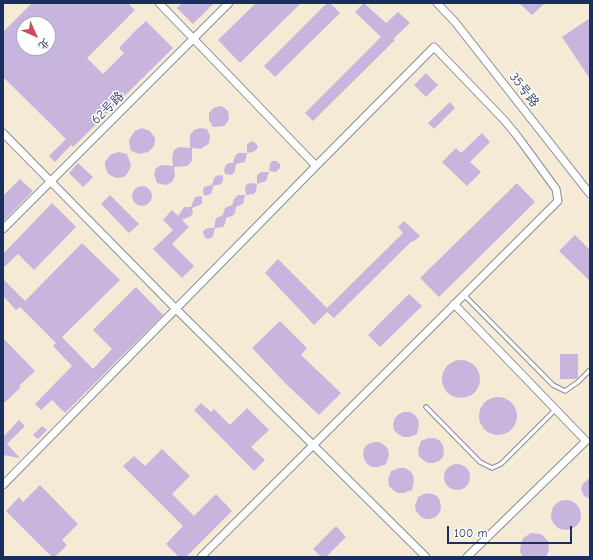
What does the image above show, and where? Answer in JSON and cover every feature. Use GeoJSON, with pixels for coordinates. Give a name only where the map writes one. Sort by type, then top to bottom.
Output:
{"type":"FeatureCollection","features":[{"type":"Feature","properties":{"kind":"street"},"geometry":{"type":"LineString","coordinates":[[159,3],[316,166]]}},
{"type":"Feature","properties":{"kind":"street","name":"62号路"},"geometry":{"type":"LineString","coordinates":[[3,229],[229,3]]}},
{"type":"Feature","properties":{"kind":"street","name":"35号路"},"geometry":{"type":"LineString","coordinates":[[437,3],[455,22],[590,194]]}},
{"type":"Feature","properties":{"kind":"street"},"geometry":{"type":"LineString","coordinates":[[3,485],[434,47],[505,121],[556,189],[558,201],[201,557]]}},
{"type":"Feature","properties":{"kind":"street"},"geometry":{"type":"LineString","coordinates":[[3,133],[426,557]]}},
{"type":"Feature","properties":{"kind":"street"},"geometry":{"type":"LineString","coordinates":[[454,304],[588,442],[467,557]]}},
{"type":"Feature","properties":{"kind":"lane"},"geometry":{"type":"LineString","coordinates":[[464,295],[553,385],[565,391],[578,382],[590,370]]}},
{"type":"Feature","properties":{"kind":"lane"},"geometry":{"type":"LineString","coordinates":[[426,407],[480,462],[492,468],[501,464],[556,409]]}},
{"type":"Feature","properties":{"kind":"building"},"geometry":{"type":"Polygon","coordinates":[[[32,3],[128,3],[135,10],[87,58],[103,74],[124,53],[119,48],[146,21],[173,48],[73,147],[71,145],[55,162],[49,156],[66,139],[3,77],[3,32],[16,19],[16,56],[56,56],[56,16],[19,16],[32,3]]]}},
{"type":"Feature","properties":{"kind":"building"},"geometry":{"type":"Polygon","coordinates":[[[182,3],[214,3],[193,24],[177,8],[182,3]]]}},
{"type":"Feature","properties":{"kind":"building"},"geometry":{"type":"Polygon","coordinates":[[[256,3],[301,3],[240,63],[218,40],[256,3]]]}},
{"type":"Feature","properties":{"kind":"building"},"geometry":{"type":"Polygon","coordinates":[[[327,3],[330,3],[340,13],[275,77],[264,66],[327,3]]]}},
{"type":"Feature","properties":{"kind":"building"},"geometry":{"type":"Polygon","coordinates":[[[364,3],[386,23],[398,12],[410,23],[393,39],[395,40],[313,121],[305,113],[381,37],[355,12],[364,3]]]}},
{"type":"Feature","properties":{"kind":"building"},"geometry":{"type":"Polygon","coordinates":[[[519,3],[545,3],[532,15],[519,3]]]}},
{"type":"Feature","properties":{"kind":"building"},"geometry":{"type":"Polygon","coordinates":[[[590,18],[590,79],[562,37],[590,18]]]}},
{"type":"Feature","properties":{"kind":"building"},"geometry":{"type":"Polygon","coordinates":[[[426,73],[438,85],[426,97],[414,85],[426,73]]]}},
{"type":"Feature","properties":{"kind":"building"},"geometry":{"type":"Polygon","coordinates":[[[450,102],[455,108],[434,129],[428,123],[450,102]]]}},
{"type":"Feature","properties":{"kind":"building"},"geometry":{"type":"Polygon","coordinates":[[[220,106],[228,111],[228,121],[224,126],[213,127],[209,120],[209,113],[213,108],[220,106]]]}},
{"type":"Feature","properties":{"kind":"building"},"geometry":{"type":"Polygon","coordinates":[[[142,128],[150,131],[155,138],[155,142],[154,146],[148,152],[140,154],[131,151],[129,142],[135,131],[142,128]]]}},
{"type":"Feature","properties":{"kind":"building"},"geometry":{"type":"Polygon","coordinates":[[[200,128],[207,129],[210,136],[209,143],[201,149],[192,148],[192,161],[187,166],[174,167],[175,176],[172,182],[166,185],[157,183],[154,174],[156,168],[162,165],[173,166],[172,157],[174,150],[179,147],[190,148],[190,135],[194,130],[200,128]]]}},
{"type":"Feature","properties":{"kind":"building"},"geometry":{"type":"Polygon","coordinates":[[[482,133],[490,142],[470,162],[481,172],[467,186],[442,162],[456,148],[461,153],[482,133]]]}},
{"type":"Feature","properties":{"kind":"building"},"geometry":{"type":"Polygon","coordinates":[[[251,141],[256,143],[258,147],[256,150],[247,153],[247,145],[251,141]]]}},
{"type":"Feature","properties":{"kind":"building"},"geometry":{"type":"Polygon","coordinates":[[[118,152],[127,154],[131,166],[124,177],[116,178],[108,174],[105,162],[110,155],[118,152]]]}},
{"type":"Feature","properties":{"kind":"building"},"geometry":{"type":"Polygon","coordinates":[[[238,153],[247,153],[245,162],[236,164],[233,174],[225,174],[224,169],[226,165],[233,163],[235,156],[238,153]]]}},
{"type":"Feature","properties":{"kind":"building"},"geometry":{"type":"Polygon","coordinates":[[[272,161],[276,161],[280,164],[280,168],[276,172],[269,171],[272,161]]]}},
{"type":"Feature","properties":{"kind":"building"},"geometry":{"type":"Polygon","coordinates":[[[78,163],[93,177],[83,187],[69,173],[78,163]]]}},
{"type":"Feature","properties":{"kind":"building"},"geometry":{"type":"Polygon","coordinates":[[[261,172],[269,172],[266,181],[257,184],[257,175],[261,172]]]}},
{"type":"Feature","properties":{"kind":"building"},"geometry":{"type":"Polygon","coordinates":[[[223,175],[223,181],[221,184],[213,186],[211,194],[204,196],[204,187],[212,185],[216,176],[223,175]]]}},
{"type":"Feature","properties":{"kind":"building"},"geometry":{"type":"Polygon","coordinates":[[[20,179],[33,191],[3,222],[3,196],[20,179]]]}},
{"type":"Feature","properties":{"kind":"building"},"geometry":{"type":"Polygon","coordinates":[[[250,183],[257,184],[254,194],[246,195],[246,185],[250,183]]]}},
{"type":"Feature","properties":{"kind":"building"},"geometry":{"type":"Polygon","coordinates":[[[517,183],[535,202],[439,297],[420,278],[517,183]]]}},
{"type":"Feature","properties":{"kind":"building"},"geometry":{"type":"Polygon","coordinates":[[[138,186],[146,186],[152,192],[152,200],[146,206],[138,206],[132,200],[132,192],[138,186]]]}},
{"type":"Feature","properties":{"kind":"building"},"geometry":{"type":"Polygon","coordinates":[[[110,195],[139,224],[129,233],[101,204],[110,195]]]}},
{"type":"Feature","properties":{"kind":"building"},"geometry":{"type":"Polygon","coordinates":[[[238,195],[245,195],[243,204],[236,207],[235,213],[232,216],[226,218],[223,227],[215,228],[213,237],[208,239],[205,238],[203,233],[204,230],[214,228],[216,218],[223,215],[225,208],[232,205],[234,199],[238,195]]]}},
{"type":"Feature","properties":{"kind":"building"},"geometry":{"type":"Polygon","coordinates":[[[202,196],[202,204],[192,208],[193,212],[191,216],[182,220],[189,227],[172,244],[194,266],[182,278],[153,249],[173,230],[163,220],[172,210],[178,216],[184,207],[191,207],[195,197],[202,196]]]}},
{"type":"Feature","properties":{"kind":"building"},"geometry":{"type":"Polygon","coordinates":[[[52,203],[76,227],[34,270],[18,254],[3,268],[3,254],[52,203]]]}},
{"type":"Feature","properties":{"kind":"building"},"geometry":{"type":"Polygon","coordinates":[[[404,221],[420,236],[413,242],[412,241],[334,318],[327,312],[314,325],[265,273],[278,259],[327,308],[403,233],[398,227],[404,221]]]}},
{"type":"Feature","properties":{"kind":"building"},"geometry":{"type":"Polygon","coordinates":[[[575,235],[590,250],[590,281],[559,251],[575,235]]]}},
{"type":"Feature","properties":{"kind":"building"},"geometry":{"type":"Polygon","coordinates":[[[82,243],[120,280],[62,337],[93,369],[112,349],[93,330],[136,287],[163,315],[65,413],[52,400],[41,410],[35,404],[72,366],[53,346],[56,343],[20,307],[16,310],[3,296],[3,279],[25,301],[82,243]]]}},
{"type":"Feature","properties":{"kind":"building"},"geometry":{"type":"Polygon","coordinates":[[[409,294],[422,306],[380,347],[368,335],[409,294]]]}},
{"type":"Feature","properties":{"kind":"building"},"geometry":{"type":"Polygon","coordinates":[[[280,321],[307,348],[301,355],[341,393],[319,415],[286,384],[252,348],[280,321]]]}},
{"type":"Feature","properties":{"kind":"building"},"geometry":{"type":"Polygon","coordinates":[[[3,338],[35,371],[3,404],[3,338]]]}},
{"type":"Feature","properties":{"kind":"building"},"geometry":{"type":"Polygon","coordinates":[[[560,354],[578,354],[578,378],[560,379],[560,354]]]}},
{"type":"Feature","properties":{"kind":"building"},"geometry":{"type":"Polygon","coordinates":[[[461,360],[474,366],[480,379],[474,392],[461,398],[448,392],[442,379],[448,366],[461,360]]]}},
{"type":"Feature","properties":{"kind":"building"},"geometry":{"type":"Polygon","coordinates":[[[498,397],[511,403],[517,416],[511,429],[498,435],[485,429],[479,416],[485,403],[498,397]]]}},
{"type":"Feature","properties":{"kind":"building"},"geometry":{"type":"Polygon","coordinates":[[[201,403],[211,412],[214,409],[230,425],[247,408],[269,430],[251,447],[265,460],[254,471],[194,410],[201,403]]]}},
{"type":"Feature","properties":{"kind":"building"},"geometry":{"type":"Polygon","coordinates":[[[404,412],[410,412],[418,419],[419,425],[417,434],[409,437],[403,437],[394,430],[393,424],[395,418],[404,412]]]}},
{"type":"Feature","properties":{"kind":"building"},"geometry":{"type":"Polygon","coordinates":[[[19,420],[25,426],[7,444],[20,458],[3,455],[3,437],[19,420]]]}},
{"type":"Feature","properties":{"kind":"building"},"geometry":{"type":"Polygon","coordinates":[[[42,426],[47,430],[38,439],[33,435],[42,426]]]}},
{"type":"Feature","properties":{"kind":"building"},"geometry":{"type":"Polygon","coordinates":[[[429,438],[435,438],[440,441],[444,451],[443,457],[434,463],[428,463],[419,456],[418,450],[421,441],[429,438]]]}},
{"type":"Feature","properties":{"kind":"building"},"geometry":{"type":"Polygon","coordinates":[[[379,442],[384,445],[388,449],[389,455],[386,464],[378,467],[372,467],[367,464],[363,454],[364,448],[368,444],[379,442]]]}},
{"type":"Feature","properties":{"kind":"building"},"geometry":{"type":"Polygon","coordinates":[[[162,449],[190,476],[172,494],[194,516],[216,494],[232,511],[186,557],[179,557],[166,544],[183,526],[123,466],[134,456],[145,466],[162,449]]]}},
{"type":"Feature","properties":{"kind":"building"},"geometry":{"type":"Polygon","coordinates":[[[457,464],[466,468],[470,477],[466,486],[457,490],[448,486],[444,477],[448,468],[457,464]]]}},
{"type":"Feature","properties":{"kind":"building"},"geometry":{"type":"Polygon","coordinates":[[[399,468],[405,468],[413,475],[414,481],[412,490],[404,493],[398,493],[389,486],[388,480],[391,471],[399,468]]]}},
{"type":"Feature","properties":{"kind":"building"},"geometry":{"type":"Polygon","coordinates":[[[590,477],[590,499],[584,496],[581,489],[583,484],[590,477]]]}},
{"type":"Feature","properties":{"kind":"building"},"geometry":{"type":"Polygon","coordinates":[[[40,485],[78,524],[62,540],[67,545],[55,557],[52,557],[6,511],[19,497],[23,502],[40,485]]]}},
{"type":"Feature","properties":{"kind":"building"},"geometry":{"type":"Polygon","coordinates":[[[426,493],[437,496],[441,507],[440,512],[436,517],[430,519],[425,519],[420,516],[416,511],[415,506],[418,497],[426,493]]]}},
{"type":"Feature","properties":{"kind":"building"},"geometry":{"type":"Polygon","coordinates":[[[566,500],[572,501],[580,509],[580,521],[572,529],[566,530],[560,529],[552,521],[551,515],[552,509],[560,501],[566,500]]]}},
{"type":"Feature","properties":{"kind":"building"},"geometry":{"type":"Polygon","coordinates":[[[336,526],[346,537],[326,557],[321,557],[313,549],[336,526]]]}},
{"type":"Feature","properties":{"kind":"building"},"geometry":{"type":"Polygon","coordinates":[[[531,533],[541,534],[548,541],[549,550],[546,557],[523,557],[520,552],[521,543],[523,538],[531,533]]]}}]}
